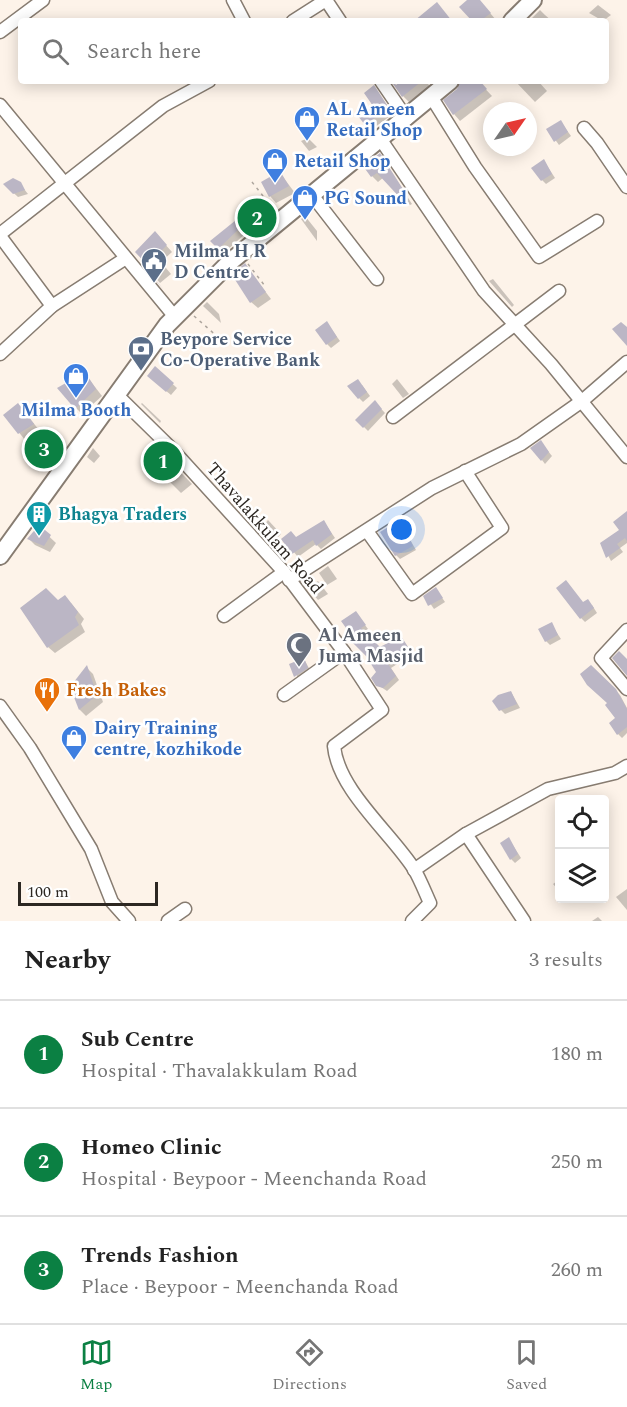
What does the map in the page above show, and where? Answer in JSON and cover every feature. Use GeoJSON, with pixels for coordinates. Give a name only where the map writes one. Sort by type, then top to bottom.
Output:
{"type":"FeatureCollection","features":[{"type":"Feature","properties":{"kind":"main road"},"geometry":{"type":"LineString","coordinates":[[515,18],[533,0]]}},
{"type":"Feature","properties":{"kind":"main road"},"geometry":{"type":"LineString","coordinates":[[0,556],[86,441],[116,394],[180,312],[241,254],[447,84]]}},
{"type":"Feature","properties":{"kind":"street"},"geometry":{"type":"LineString","coordinates":[[19,18],[43,0]]}},
{"type":"Feature","properties":{"kind":"street"},"geometry":{"type":"LineString","coordinates":[[233,0],[242,18]]}},
{"type":"Feature","properties":{"kind":"street"},"geometry":{"type":"LineString","coordinates":[[298,18],[326,0],[338,18]]}},
{"type":"Feature","properties":{"kind":"street"},"geometry":{"type":"LineString","coordinates":[[0,32],[18,19]]}},
{"type":"Feature","properties":{"kind":"street"},"geometry":{"type":"LineString","coordinates":[[52,306],[0,235],[163,106],[203,84]]}},
{"type":"Feature","properties":{"kind":"street"},"geometry":{"type":"LineString","coordinates":[[383,84],[407,119]]}},
{"type":"Feature","properties":{"kind":"street"},"geometry":{"type":"LineString","coordinates":[[432,98],[476,167],[539,257],[597,221]]}},
{"type":"Feature","properties":{"kind":"street"},"geometry":{"type":"LineString","coordinates":[[0,105],[126,258],[180,312]]}},
{"type":"Feature","properties":{"kind":"street"},"geometry":{"type":"LineString","coordinates":[[584,128],[627,186]]}},
{"type":"Feature","properties":{"kind":"street"},"geometry":{"type":"LineString","coordinates":[[381,140],[484,291],[582,401],[627,457]]}},
{"type":"Feature","properties":{"kind":"street"},"geometry":{"type":"LineString","coordinates":[[312,195],[377,279]]}},
{"type":"Feature","properties":{"kind":"street"},"geometry":{"type":"LineString","coordinates":[[0,354],[52,306],[126,258]]}},
{"type":"Feature","properties":{"kind":"street"},"geometry":{"type":"LineString","coordinates":[[393,417],[559,291]]}},
{"type":"Feature","properties":{"kind":"street"},"geometry":{"type":"LineString","coordinates":[[224,616],[352,537],[367,531],[432,488],[521,444],[582,401],[627,362]]}},
{"type":"Feature","properties":{"kind":"street","name":"Thavalakkulam Road"},"geometry":{"type":"LineString","coordinates":[[116,394],[171,448],[287,576],[344,652],[382,710],[334,746],[335,758],[367,809],[414,870]]}},
{"type":"Feature","properties":{"kind":"street"},"geometry":{"type":"LineString","coordinates":[[367,531],[412,594],[502,528],[465,471]]}},
{"type":"Feature","properties":{"kind":"street"},"geometry":{"type":"LineString","coordinates":[[627,630],[601,658],[627,689]]}},
{"type":"Feature","properties":{"kind":"street"},"geometry":{"type":"LineString","coordinates":[[284,694],[344,652]]}},
{"type":"Feature","properties":{"kind":"street"},"geometry":{"type":"LineString","coordinates":[[0,706],[30,748],[91,849],[112,902],[129,921]]}},
{"type":"Feature","properties":{"kind":"street"},"geometry":{"type":"LineString","coordinates":[[412,921],[430,903],[414,870],[466,834],[548,789],[615,773],[627,766]]}},
{"type":"Feature","properties":{"kind":"street"},"geometry":{"type":"LineString","coordinates":[[466,834],[524,921]]}},
{"type":"Feature","properties":{"kind":"street"},"geometry":{"type":"LineString","coordinates":[[168,921],[185,909]]}},
{"type":"Feature","properties":{"kind":"path"},"geometry":{"type":"LineString","coordinates":[[252,182],[282,220]]}},
{"type":"Feature","properties":{"kind":"path"},"geometry":{"type":"LineString","coordinates":[[241,254],[265,286]]}},
{"type":"Feature","properties":{"kind":"path"},"geometry":{"type":"LineString","coordinates":[[180,312],[219,338]]}},
{"type":"Feature","properties":{"kind":"building"},"geometry":{"type":"Polygon","coordinates":[[[467,0],[480,0],[491,13],[484,18],[469,18],[459,7],[467,0]]]}},
{"type":"Feature","properties":{"kind":"building"},"geometry":{"type":"Polygon","coordinates":[[[437,2],[450,18],[418,18],[437,2]]]}},
{"type":"Feature","properties":{"kind":"building"},"geometry":{"type":"Polygon","coordinates":[[[393,84],[418,84],[402,97],[393,84]]]}},
{"type":"Feature","properties":{"kind":"building"},"geometry":{"type":"Polygon","coordinates":[[[459,84],[483,84],[487,89],[453,115],[443,100],[457,89],[459,84]]]}},
{"type":"Feature","properties":{"kind":"building"},"geometry":{"type":"Polygon","coordinates":[[[374,85],[389,108],[365,125],[358,116],[373,106],[364,93],[374,85]]]}},
{"type":"Feature","properties":{"kind":"building"},"geometry":{"type":"Polygon","coordinates":[[[561,120],[568,132],[554,142],[546,129],[561,120]]]}},
{"type":"Feature","properties":{"kind":"building"},"geometry":{"type":"Polygon","coordinates":[[[380,153],[408,197],[403,201],[377,173],[371,177],[363,166],[380,153]]]}},
{"type":"Feature","properties":{"kind":"building"},"geometry":{"type":"Polygon","coordinates":[[[544,159],[552,174],[541,181],[531,168],[544,159]]]}},
{"type":"Feature","properties":{"kind":"building","name":"Retail Shop"},"geometry":{"type":"Polygon","coordinates":[[[280,171],[289,186],[269,197],[261,182],[280,171]]]}},
{"type":"Feature","properties":{"kind":"building"},"geometry":{"type":"Polygon","coordinates":[[[13,178],[21,182],[25,190],[13,194],[3,184],[13,178]]]}},
{"type":"Feature","properties":{"kind":"building"},"geometry":{"type":"Polygon","coordinates":[[[261,205],[270,215],[251,228],[244,217],[261,205]]]}},
{"type":"Feature","properties":{"kind":"building"},"geometry":{"type":"Polygon","coordinates":[[[236,220],[241,227],[218,249],[210,241],[236,220]]]}},
{"type":"Feature","properties":{"kind":"building"},"geometry":{"type":"Polygon","coordinates":[[[155,231],[167,245],[157,255],[166,267],[154,278],[164,290],[149,273],[152,270],[135,252],[155,231]]]}},
{"type":"Feature","properties":{"kind":"building"},"geometry":{"type":"Polygon","coordinates":[[[245,263],[266,292],[250,303],[232,275],[245,263]]]}},
{"type":"Feature","properties":{"kind":"building"},"geometry":{"type":"Polygon","coordinates":[[[327,321],[337,337],[326,345],[315,330],[327,321]]]}},
{"type":"Feature","properties":{"kind":"building"},"geometry":{"type":"Polygon","coordinates":[[[621,322],[627,327],[627,346],[612,329],[621,322]]]}},
{"type":"Feature","properties":{"kind":"building"},"geometry":{"type":"Polygon","coordinates":[[[155,366],[174,383],[166,392],[147,376],[155,366]]]}},
{"type":"Feature","properties":{"kind":"building","name":"Milma Booth"},"geometry":{"type":"Polygon","coordinates":[[[85,372],[96,389],[75,409],[57,388],[85,372]]]}},
{"type":"Feature","properties":{"kind":"building"},"geometry":{"type":"Polygon","coordinates":[[[358,379],[367,392],[358,399],[347,386],[358,379]]]}},
{"type":"Feature","properties":{"kind":"building"},"geometry":{"type":"Polygon","coordinates":[[[375,400],[382,409],[363,428],[355,420],[375,400]]]}},
{"type":"Feature","properties":{"kind":"building"},"geometry":{"type":"Polygon","coordinates":[[[18,403],[34,424],[18,434],[3,415],[18,403]]]}},
{"type":"Feature","properties":{"kind":"building"},"geometry":{"type":"Polygon","coordinates":[[[43,431],[62,452],[48,470],[25,447],[43,431]]]}},
{"type":"Feature","properties":{"kind":"building"},"geometry":{"type":"Polygon","coordinates":[[[541,440],[549,452],[541,461],[530,448],[541,440]]]}},
{"type":"Feature","properties":{"kind":"building"},"geometry":{"type":"Polygon","coordinates":[[[156,445],[180,470],[167,481],[145,454],[156,445]]]}},
{"type":"Feature","properties":{"kind":"building"},"geometry":{"type":"Polygon","coordinates":[[[627,511],[627,541],[625,538],[617,544],[620,548],[606,558],[600,543],[619,530],[613,522],[627,511]]]}},
{"type":"Feature","properties":{"kind":"building"},"geometry":{"type":"Polygon","coordinates":[[[324,520],[332,534],[316,546],[313,540],[292,554],[281,539],[291,531],[296,537],[324,520]]]}},
{"type":"Feature","properties":{"kind":"building"},"geometry":{"type":"Polygon","coordinates":[[[400,520],[413,546],[395,556],[380,532],[400,520]]]}},
{"type":"Feature","properties":{"kind":"building","name":"Bhagya Traders"},"geometry":{"type":"Polygon","coordinates":[[[39,525],[51,535],[44,546],[27,539],[39,525]]]}},
{"type":"Feature","properties":{"kind":"building"},"geometry":{"type":"Polygon","coordinates":[[[566,580],[583,602],[588,599],[594,608],[580,619],[556,588],[566,580]]]}},
{"type":"Feature","properties":{"kind":"building"},"geometry":{"type":"Polygon","coordinates":[[[436,587],[443,598],[428,606],[423,596],[436,587]]]}},
{"type":"Feature","properties":{"kind":"building"},"geometry":{"type":"Polygon","coordinates":[[[46,588],[58,600],[65,595],[78,612],[75,617],[79,625],[47,648],[20,608],[46,588]]]}},
{"type":"Feature","properties":{"kind":"building"},"geometry":{"type":"Polygon","coordinates":[[[356,611],[366,625],[361,628],[380,647],[401,636],[410,650],[388,664],[396,676],[383,688],[376,686],[371,678],[376,672],[366,656],[351,641],[354,639],[341,621],[356,611]]]}},
{"type":"Feature","properties":{"kind":"building"},"geometry":{"type":"Polygon","coordinates":[[[552,622],[558,635],[545,642],[538,629],[552,622]]]}},
{"type":"Feature","properties":{"kind":"building"},"geometry":{"type":"Polygon","coordinates":[[[619,651],[627,659],[627,676],[612,658],[619,651]]]}},
{"type":"Feature","properties":{"kind":"building","name":"Al Ameen Juma Masjid"},"geometry":{"type":"Polygon","coordinates":[[[304,658],[308,668],[294,677],[289,664],[304,658]]]}},
{"type":"Feature","properties":{"kind":"building"},"geometry":{"type":"Polygon","coordinates":[[[87,665],[97,695],[79,710],[70,687],[87,665]]]}},
{"type":"Feature","properties":{"kind":"building"},"geometry":{"type":"Polygon","coordinates":[[[591,665],[616,689],[627,709],[627,727],[617,735],[609,723],[615,718],[605,705],[607,703],[587,685],[580,674],[591,665]]]}},
{"type":"Feature","properties":{"kind":"building"},"geometry":{"type":"Polygon","coordinates":[[[511,691],[517,704],[499,711],[492,701],[498,695],[511,691]]]}},
{"type":"Feature","properties":{"kind":"building"},"geometry":{"type":"Polygon","coordinates":[[[509,837],[518,854],[510,860],[500,843],[509,837]]]}},
{"type":"Feature","properties":{"kind":"place","name":"AL Ameen Retail Shop"},"geometry":{"type":"Point","coordinates":[307,142]}},
{"type":"Feature","properties":{"kind":"place","name":"Retail Shop"},"geometry":{"type":"Point","coordinates":[275,184]}},
{"type":"Feature","properties":{"kind":"place","name":"Homeo Clinic"},"geometry":{"type":"Point","coordinates":[257,218]}},
{"type":"Feature","properties":{"kind":"place","name":"PG Sound"},"geometry":{"type":"Point","coordinates":[305,221]}},
{"type":"Feature","properties":{"kind":"place","name":"Milma H R D Centre"},"geometry":{"type":"Point","coordinates":[154,284]}},
{"type":"Feature","properties":{"kind":"place","name":"Beypore Service Co-Operative Bank"},"geometry":{"type":"Point","coordinates":[141,372]}},
{"type":"Feature","properties":{"kind":"place","name":"Milma Booth"},"geometry":{"type":"Point","coordinates":[76,399]}},
{"type":"Feature","properties":{"kind":"place","name":"Trends Fashion"},"geometry":{"type":"Point","coordinates":[44,449]}},
{"type":"Feature","properties":{"kind":"place","name":"Sub Centre"},"geometry":{"type":"Point","coordinates":[163,461]}},
{"type":"Feature","properties":{"kind":"place","name":"Bhagya Traders"},"geometry":{"type":"Point","coordinates":[39,537]}},
{"type":"Feature","properties":{"kind":"place","name":"Al Ameen Juma Masjid"},"geometry":{"type":"Point","coordinates":[299,668]}},
{"type":"Feature","properties":{"kind":"place","name":"Fresh Bakes"},"geometry":{"type":"Point","coordinates":[47,713]}},
{"type":"Feature","properties":{"kind":"place","name":"Dairy Training centre, kozhikode"},"geometry":{"type":"Point","coordinates":[74,761]}}]}
